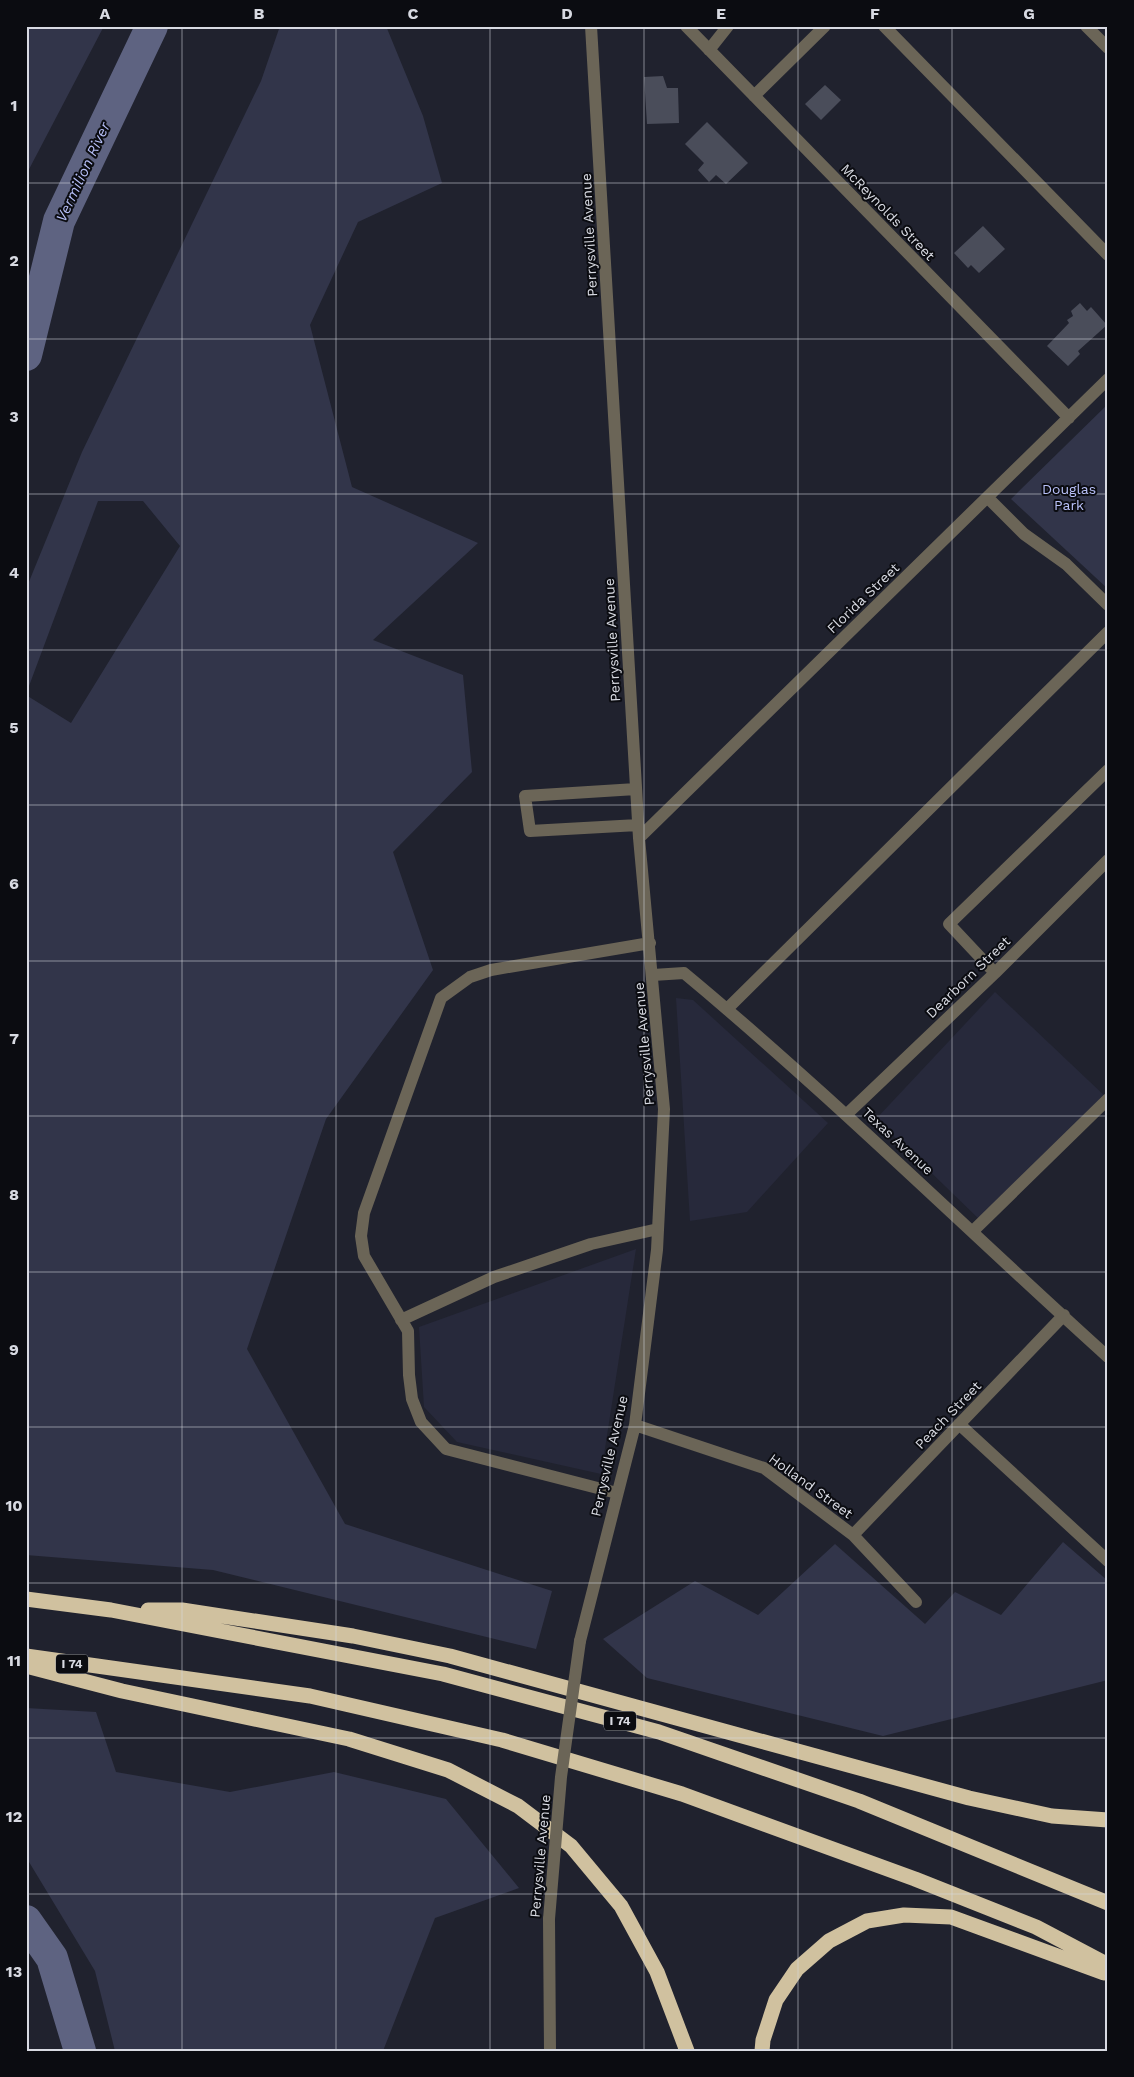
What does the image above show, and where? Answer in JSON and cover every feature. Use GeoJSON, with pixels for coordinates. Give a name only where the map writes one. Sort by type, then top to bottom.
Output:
{"type":"FeatureCollection","features":[{"type":"Feature","properties":{"kind":"highway","name":"I 74"},"geometry":{"type":"LineString","coordinates":[[26,1599],[111,1610],[443,1674],[658,1732],[859,1801],[1108,1904]]}},
{"type":"Feature","properties":{"kind":"highway"},"geometry":{"type":"LineString","coordinates":[[111,1610],[182,1610],[353,1636],[440,1654],[969,1798],[1052,1816],[1108,1820]]}},
{"type":"Feature","properties":{"kind":"highway","name":"I 74"},"geometry":{"type":"LineString","coordinates":[[26,1656],[118,1671],[310,1696],[502,1740],[682,1794],[915,1879],[1036,1927],[1108,1966]]}},
{"type":"Feature","properties":{"kind":"highway"},"geometry":{"type":"LineString","coordinates":[[26,1666],[122,1691],[349,1739],[448,1770],[518,1806],[571,1846],[621,1906],[657,1972],[687,2051]]}},
{"type":"Feature","properties":{"kind":"highway"},"geometry":{"type":"LineString","coordinates":[[762,2051],[763,2040],[776,2000],[797,1969],[829,1941],[867,1921],[904,1915],[951,1917],[1108,1974]]}},
{"type":"Feature","properties":{"kind":"street","name":"Perrysville Avenue"},"geometry":{"type":"LineString","coordinates":[[550,2051],[549,1919],[561,1777],[580,1641],[634,1425],[658,1229],[664,1109],[636,789],[591,26]]}},
{"type":"Feature","properties":{"kind":"street","name":"McReynolds Street"},"geometry":{"type":"LineString","coordinates":[[686,26],[1069,418]]}},
{"type":"Feature","properties":{"kind":"street"},"geometry":{"type":"LineString","coordinates":[[709,50],[728,26]]}},
{"type":"Feature","properties":{"kind":"street"},"geometry":{"type":"LineString","coordinates":[[754,96],[825,26]]}},
{"type":"Feature","properties":{"kind":"street"},"geometry":{"type":"LineString","coordinates":[[884,26],[1108,255]]}},
{"type":"Feature","properties":{"kind":"street"},"geometry":{"type":"LineString","coordinates":[[1086,26],[1108,48]]}},
{"type":"Feature","properties":{"kind":"street","name":"Florida Street"},"geometry":{"type":"LineString","coordinates":[[639,832],[988,498],[1108,379]]}},
{"type":"Feature","properties":{"kind":"street"},"geometry":{"type":"LineString","coordinates":[[988,498],[1024,534],[1066,564],[1108,605]]}},
{"type":"Feature","properties":{"kind":"street"},"geometry":{"type":"LineString","coordinates":[[727,1009],[1108,632]]}},
{"type":"Feature","properties":{"kind":"street"},"geometry":{"type":"LineString","coordinates":[[995,973],[950,924],[1108,770]]}},
{"type":"Feature","properties":{"kind":"street"},"geometry":{"type":"LineString","coordinates":[[636,789],[526,796],[530,831],[639,832]]}},
{"type":"Feature","properties":{"kind":"street","name":"Dearborn Street"},"geometry":{"type":"LineString","coordinates":[[847,1114],[995,973],[1108,860]]}},
{"type":"Feature","properties":{"kind":"street"},"geometry":{"type":"LineString","coordinates":[[617,1493],[446,1449],[421,1422],[412,1399],[409,1375],[408,1331],[364,1256],[362,1228],[364,1213],[441,998],[470,977],[490,970],[650,943]]}},
{"type":"Feature","properties":{"kind":"street","name":"Texas Avenue"},"geometry":{"type":"LineString","coordinates":[[653,975],[684,973],[727,1009],[847,1114],[1103,1353]]}},
{"type":"Feature","properties":{"kind":"street"},"geometry":{"type":"LineString","coordinates":[[973,1231],[1108,1099]]}},
{"type":"Feature","properties":{"kind":"street"},"geometry":{"type":"LineString","coordinates":[[401,1320],[494,1277],[591,1244],[658,1229]]}},
{"type":"Feature","properties":{"kind":"street","name":"Peach Street"},"geometry":{"type":"LineString","coordinates":[[853,1535],[1064,1315]]}},
{"type":"Feature","properties":{"kind":"street"},"geometry":{"type":"LineString","coordinates":[[1103,1353],[1108,1339]]}},
{"type":"Feature","properties":{"kind":"street"},"geometry":{"type":"LineString","coordinates":[[960,1424],[1108,1561]]}},
{"type":"Feature","properties":{"kind":"street","name":"Holland Street"},"geometry":{"type":"LineString","coordinates":[[634,1425],[764,1468],[853,1535],[916,1602]]}},
{"type":"Feature","properties":{"kind":"shaded area"},"geometry":{"type":"Polygon","coordinates":[[[995,992],[1108,1099],[982,1222],[876,1119],[995,992]]]}},
{"type":"Feature","properties":{"kind":"shaded area"},"geometry":{"type":"Polygon","coordinates":[[[676,998],[693,1000],[828,1123],[747,1212],[690,1221],[676,998]]]}},
{"type":"Feature","properties":{"kind":"shaded area"},"geometry":{"type":"Polygon","coordinates":[[[636,1249],[601,1474],[457,1442],[424,1407],[419,1327],[636,1249]]]}},
{"type":"Feature","properties":{"kind":"green space"},"geometry":{"type":"Polygon","coordinates":[[[26,26],[104,26],[26,175],[26,26]]]}},
{"type":"Feature","properties":{"kind":"green space"},"geometry":{"type":"Polygon","coordinates":[[[280,26],[386,26],[423,116],[442,183],[358,222],[310,325],[352,487],[478,543],[373,640],[463,675],[472,772],[393,852],[433,970],[326,1119],[247,1349],[345,1524],[552,1591],[536,1649],[213,1570],[26,1555],[26,695],[71,723],[180,546],[143,501],[98,501],[26,694],[26,589],[82,452],[261,81],[280,26]]]}},
{"type":"Feature","properties":{"kind":"green space","name":"Douglas Park"},"geometry":{"type":"Polygon","coordinates":[[[1108,404],[1108,589],[1011,499],[1108,404]]]}},
{"type":"Feature","properties":{"kind":"green space"},"geometry":{"type":"Polygon","coordinates":[[[1063,1542],[1108,1581],[1108,1680],[883,1736],[647,1678],[603,1639],[695,1581],[758,1615],[835,1544],[925,1624],[955,1592],[1001,1615],[1063,1542]]]}},
{"type":"Feature","properties":{"kind":"green space"},"geometry":{"type":"Polygon","coordinates":[[[26,1708],[96,1712],[116,1772],[230,1792],[334,1772],[446,1799],[519,1888],[435,1918],[383,2051],[115,2051],[95,1971],[26,1857],[26,1708]]]}},
{"type":"Feature","properties":{"kind":"building"},"geometry":{"type":"Polygon","coordinates":[[[663,76],[667,88],[678,88],[679,123],[647,124],[644,77],[663,76]]]}},
{"type":"Feature","properties":{"kind":"building"},"geometry":{"type":"Polygon","coordinates":[[[825,85],[841,100],[821,120],[805,104],[825,85]]]}},
{"type":"Feature","properties":{"kind":"building"},"geometry":{"type":"Polygon","coordinates":[[[707,122],[748,163],[726,184],[716,175],[709,182],[698,170],[704,163],[685,144],[707,122]]]}},
{"type":"Feature","properties":{"kind":"building"},"geometry":{"type":"Polygon","coordinates":[[[983,226],[1005,249],[979,273],[971,265],[968,268],[954,253],[983,226]]]}},
{"type":"Feature","properties":{"kind":"building"},"geometry":{"type":"Polygon","coordinates":[[[1080,303],[1087,311],[1091,307],[1107,325],[1078,351],[1080,354],[1068,366],[1047,346],[1069,323],[1067,320],[1073,316],[1071,311],[1080,303]]]}},
{"type":"Feature","properties":{"kind":"waterway","name":"Vermilion River"},"geometry":{"type":"LineString","coordinates":[[26,355],[59,221],[152,26]]}},
{"type":"Feature","properties":{"kind":"waterway","name":"Vermilion River"},"geometry":{"type":"LineString","coordinates":[[26,1921],[52,1958],[80,2051]]}}]}
